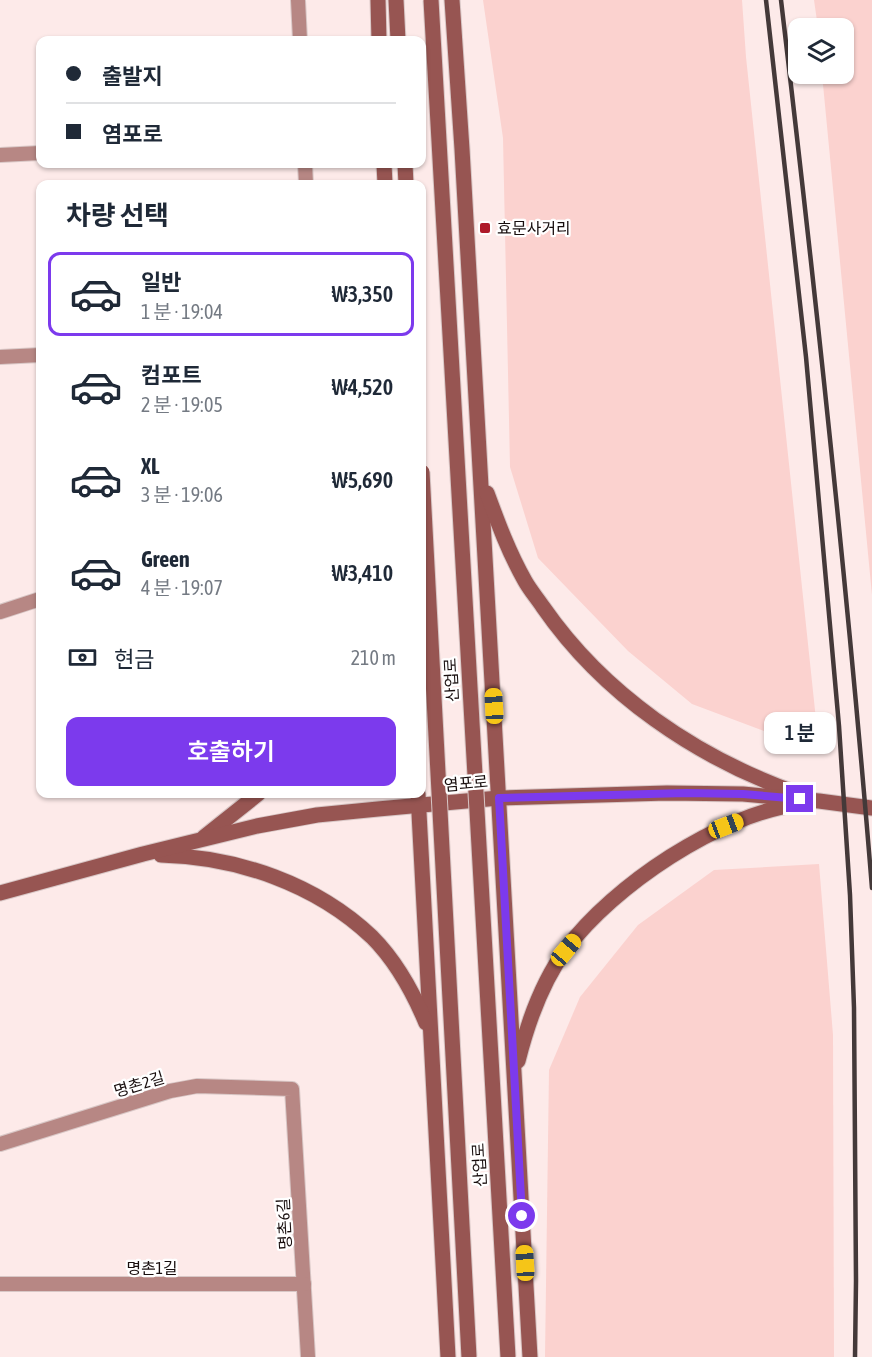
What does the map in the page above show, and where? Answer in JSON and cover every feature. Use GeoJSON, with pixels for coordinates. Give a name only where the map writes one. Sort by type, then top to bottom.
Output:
{"type":"FeatureCollection","features":[{"type":"Feature","properties":{"kind":"main road"},"geometry":{"type":"LineString","coordinates":[[378,0],[379,36]]}},
{"type":"Feature","properties":{"kind":"main road"},"geometry":{"type":"LineString","coordinates":[[396,0],[398,36]]}},
{"type":"Feature","properties":{"kind":"main road","name":"산업로"},"geometry":{"type":"LineString","coordinates":[[431,0],[508,1357]]}},
{"type":"Feature","properties":{"kind":"main road"},"geometry":{"type":"LineString","coordinates":[[452,0],[530,1357]]}},
{"type":"Feature","properties":{"kind":"main road"},"geometry":{"type":"LineString","coordinates":[[481,476],[501,533],[525,581],[556,626],[595,669],[661,724],[710,755],[764,781],[819,801]]}},
{"type":"Feature","properties":{"kind":"main road","name":"산업로"},"geometry":{"type":"LineString","coordinates":[[426,546],[470,1357]]}},
{"type":"Feature","properties":{"kind":"main road","name":"염포로"},"geometry":{"type":"LineString","coordinates":[[0,893],[257,826],[418,799],[743,794],[872,808]]}},
{"type":"Feature","properties":{"kind":"main road"},"geometry":{"type":"LineString","coordinates":[[200,840],[253,798]]}},
{"type":"Feature","properties":{"kind":"main road"},"geometry":{"type":"LineString","coordinates":[[418,799],[448,1357]]}},
{"type":"Feature","properties":{"kind":"main road"},"geometry":{"type":"LineString","coordinates":[[514,1076],[528,1024],[546,982],[566,950],[591,918],[648,871],[726,826],[771,810],[819,801]]}},
{"type":"Feature","properties":{"kind":"main road"},"geometry":{"type":"LineString","coordinates":[[143,854],[183,855],[219,861],[257,871],[292,884],[320,898],[347,916],[373,938],[395,965],[413,994],[431,1034]]}},
{"type":"Feature","properties":{"kind":"lane"},"geometry":{"type":"LineString","coordinates":[[298,0],[300,36]]}},
{"type":"Feature","properties":{"kind":"lane"},"geometry":{"type":"LineString","coordinates":[[0,155],[36,153]]}},
{"type":"Feature","properties":{"kind":"lane"},"geometry":{"type":"LineString","coordinates":[[0,357],[36,355]]}},
{"type":"Feature","properties":{"kind":"lane"},"geometry":{"type":"LineString","coordinates":[[0,612],[36,600]]}},
{"type":"Feature","properties":{"kind":"lane","name":"명촌2길"},"geometry":{"type":"LineString","coordinates":[[0,1144],[170,1091],[196,1086],[292,1089]]}},
{"type":"Feature","properties":{"kind":"lane","name":"명촌6길"},"geometry":{"type":"LineString","coordinates":[[292,1089],[308,1357]]}},
{"type":"Feature","properties":{"kind":"lane","name":"명촌1길"},"geometry":{"type":"LineString","coordinates":[[0,1284],[304,1284]]}},
{"type":"Feature","properties":{"kind":"shaded area"},"geometry":{"type":"Polygon","coordinates":[[[483,0],[742,0],[746,57],[819,748],[788,740],[692,704],[628,651],[538,558],[510,467],[503,138],[483,0]]]}},
{"type":"Feature","properties":{"kind":"shaded area"},"geometry":{"type":"Polygon","coordinates":[[[814,0],[872,0],[872,595],[823,84],[854,84],[854,18],[817,18],[814,0]]]}},
{"type":"Feature","properties":{"kind":"shaded area"},"geometry":{"type":"Polygon","coordinates":[[[819,864],[833,1035],[834,1357],[545,1357],[549,1070],[580,997],[638,925],[714,870],[819,864]]]}},
{"type":"Feature","properties":{"kind":"railway"},"geometry":{"type":"LineString","coordinates":[[766,0],[806,357],[839,726],[850,895],[854,1008],[855,1357]]}},
{"type":"Feature","properties":{"kind":"railway"},"geometry":{"type":"LineString","coordinates":[[781,0],[831,444],[872,888]]}},
{"type":"Feature","properties":{"kind":"place","name":"효문사거리"},"geometry":{"type":"Point","coordinates":[485,228]}},
{"type":"Feature","properties":{"kind":"route"},"geometry":{"type":"LineString","coordinates":[[522,1216],[499,798],[686,793],[743,794],[800,799]]}}]}
